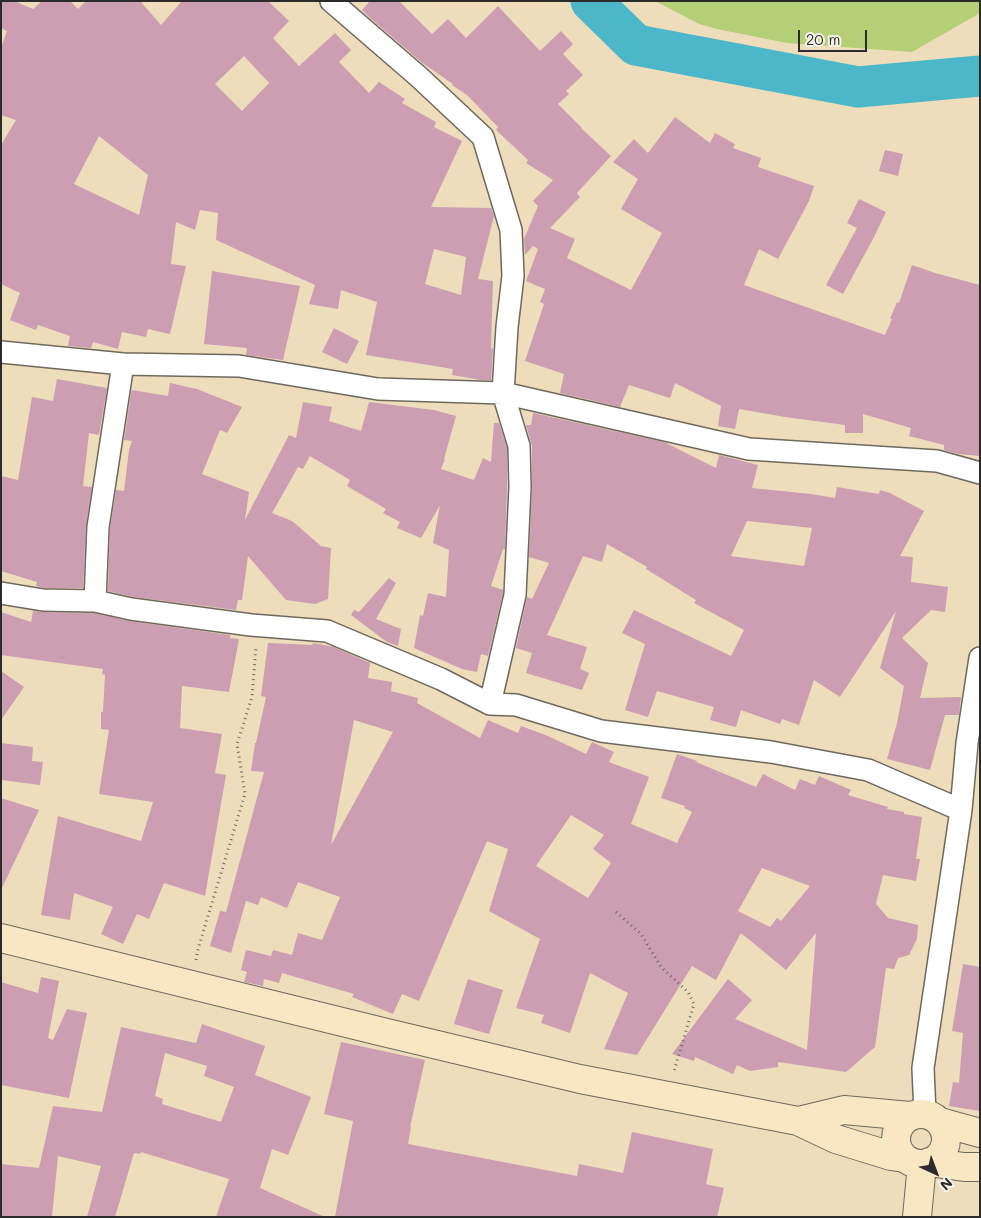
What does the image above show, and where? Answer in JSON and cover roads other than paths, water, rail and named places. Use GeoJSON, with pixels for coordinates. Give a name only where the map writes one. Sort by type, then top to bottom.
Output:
{"type":"FeatureCollection","features":[{"type":"Feature","properties":{"kind":"main road"},"geometry":{"type":"LineString","coordinates":[[1,938],[580,1079],[798,1122],[836,1139],[891,1156],[964,1167],[980,1167]]}},
{"type":"Feature","properties":{"kind":"main road"},"geometry":{"type":"LineString","coordinates":[[798,1122],[844,1110],[925,1117],[980,1133]]}},
{"type":"Feature","properties":{"kind":"main road"},"geometry":{"type":"LineString","coordinates":[[925,1117],[945,1132],[946,1138],[940,1156],[919,1161],[900,1152],[897,1146],[897,1132],[904,1120],[925,1117]]}},
{"type":"Feature","properties":{"kind":"main road"},"geometry":{"type":"LineString","coordinates":[[916,1217],[919,1161]]}},
{"type":"Feature","properties":{"kind":"street"},"geometry":{"type":"LineString","coordinates":[[331,1],[419,77],[482,137],[511,230],[513,276],[507,327],[503,393],[519,446],[520,487],[515,595],[490,704]]}},
{"type":"Feature","properties":{"kind":"street"},"geometry":{"type":"LineString","coordinates":[[1,352],[123,364],[239,366],[378,389],[503,393],[749,449],[937,461],[980,473]]}},
{"type":"Feature","properties":{"kind":"street"},"geometry":{"type":"LineString","coordinates":[[95,601],[98,527],[123,364]]}},
{"type":"Feature","properties":{"kind":"street"},"geometry":{"type":"LineString","coordinates":[[1,593],[43,600],[95,601],[131,609],[258,626],[327,631],[441,680],[490,704],[516,705],[601,731],[771,752],[868,770],[962,810]]}},
{"type":"Feature","properties":{"kind":"street"},"geometry":{"type":"LineString","coordinates":[[925,1117],[923,1068],[962,810],[967,743],[980,658]]}},
{"type":"Feature","properties":{"kind":"waterway"},"geometry":{"type":"LineString","coordinates":[[591,1],[636,45],[858,87],[980,76]]}}]}
